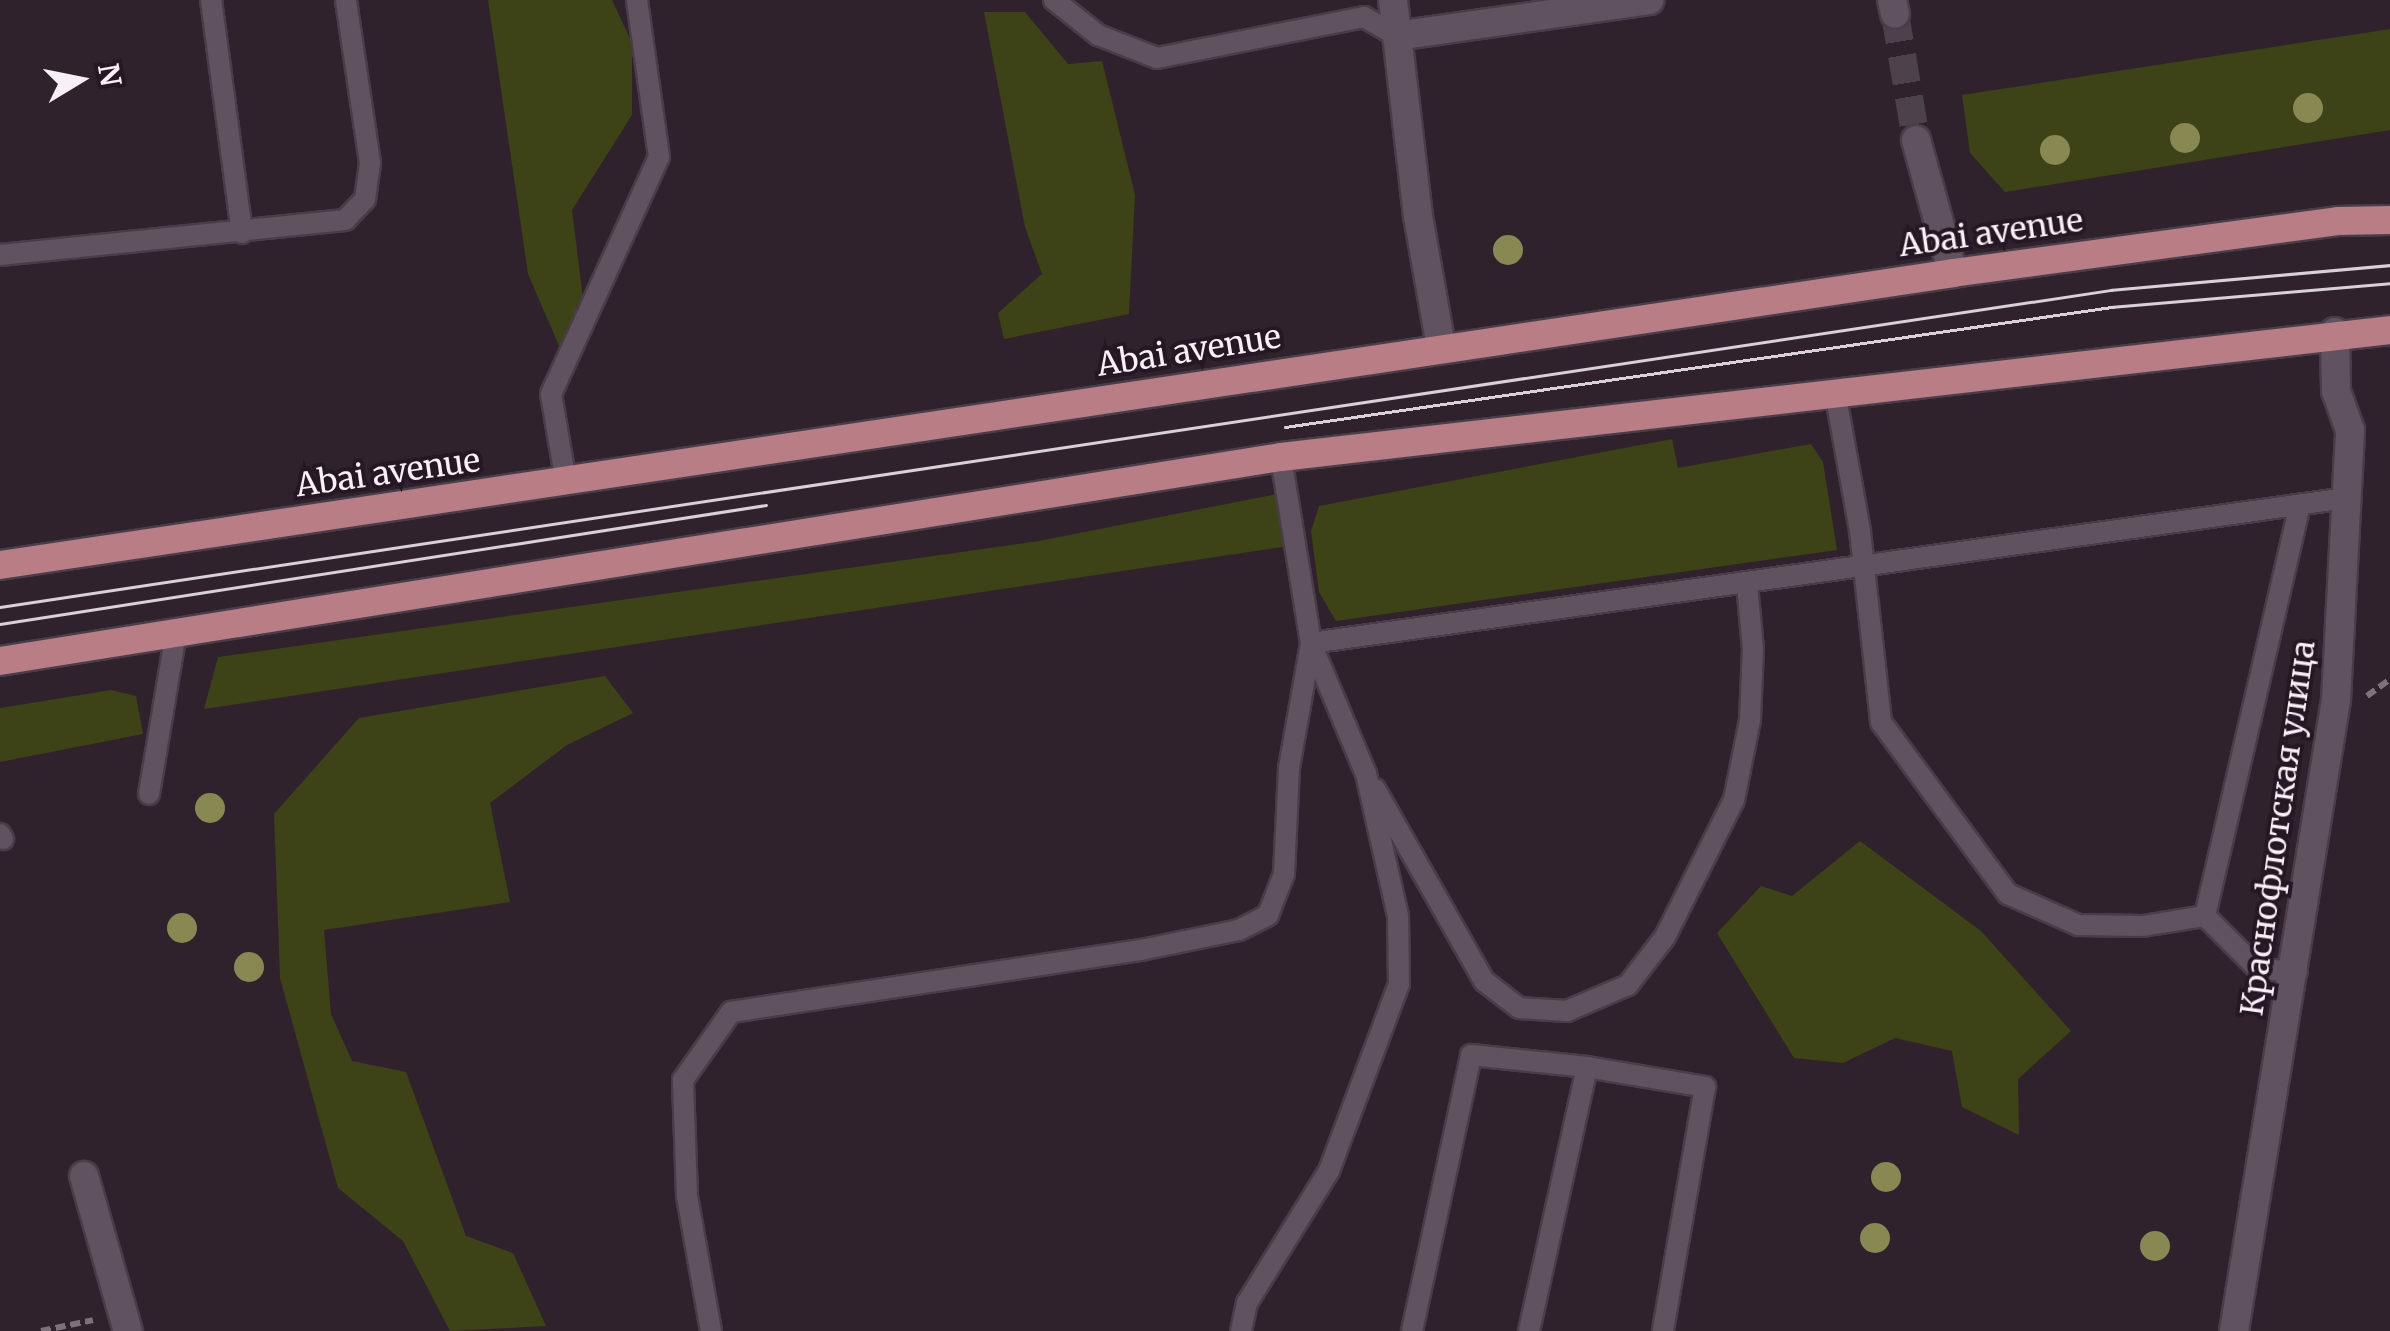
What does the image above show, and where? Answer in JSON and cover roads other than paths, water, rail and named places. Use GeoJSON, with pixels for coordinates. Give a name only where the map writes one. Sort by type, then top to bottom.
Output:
{"type":"FeatureCollection","features":[{"type":"Feature","properties":{"kind":"main road","name":"Abai avenue"},"geometry":{"type":"LineString","coordinates":[[0,565],[1952,273],[2338,221],[2390,220]]}},
{"type":"Feature","properties":{"kind":"main road"},"geometry":{"type":"LineString","coordinates":[[0,661],[1281,457],[2336,332],[2390,330]]}},
{"type":"Feature","properties":{"kind":"street"},"geometry":{"type":"LineString","coordinates":[[1393,0],[1418,216],[1442,347]]}},
{"type":"Feature","properties":{"kind":"street"},"geometry":{"type":"LineString","coordinates":[[1397,36],[1649,0]]}},
{"type":"Feature","properties":{"kind":"street"},"geometry":{"type":"LineString","coordinates":[[1916,140],[1952,273]]}},
{"type":"Feature","properties":{"kind":"street","name":"Краснофлотская улица"},"geometry":{"type":"LineString","coordinates":[[2234,1331],[2296,972],[2336,700],[2350,430],[2336,391],[2336,332]]}},
{"type":"Feature","properties":{"kind":"street"},"geometry":{"type":"LineString","coordinates":[[84,1176],[126,1322]]}},
{"type":"Feature","properties":{"kind":"lane"},"geometry":{"type":"LineString","coordinates":[[211,0],[242,233]]}},
{"type":"Feature","properties":{"kind":"lane"},"geometry":{"type":"LineString","coordinates":[[0,255],[345,220],[365,199],[370,162],[346,0]]}},
{"type":"Feature","properties":{"kind":"lane"},"geometry":{"type":"LineString","coordinates":[[566,482],[552,394],[659,156],[638,0]]}},
{"type":"Feature","properties":{"kind":"lane"},"geometry":{"type":"LineString","coordinates":[[1054,0],[1098,35],[1157,58],[1364,18],[1397,36]]}},
{"type":"Feature","properties":{"kind":"lane"},"geometry":{"type":"LineString","coordinates":[[1834,392],[1864,568],[1881,722],[2008,894],[2078,925],[2143,926],[2206,916]]}},
{"type":"Feature","properties":{"kind":"lane"},"geometry":{"type":"LineString","coordinates":[[1281,457],[1311,643],[1366,774],[1453,932],[1496,990],[1519,1008],[1567,1012],[1628,986],[1665,937],[1734,800],[1750,720],[1753,649],[1746,584]]}},
{"type":"Feature","properties":{"kind":"lane"},"geometry":{"type":"LineString","coordinates":[[1311,643],[2299,508],[2346,498]]}},
{"type":"Feature","properties":{"kind":"lane"},"geometry":{"type":"LineString","coordinates":[[2206,916],[2299,508]]}},
{"type":"Feature","properties":{"kind":"lane"},"geometry":{"type":"LineString","coordinates":[[149,794],[176,633]]}},
{"type":"Feature","properties":{"kind":"lane"},"geometry":{"type":"LineString","coordinates":[[712,1331],[687,1196],[682,1080],[731,1012],[1141,950],[1239,930],[1268,915],[1284,874],[1289,768],[1311,643]]}},
{"type":"Feature","properties":{"kind":"lane"},"geometry":{"type":"LineString","coordinates":[[1241,1331],[1247,1303],[1329,1172],[1399,984],[1398,916],[1366,774]]}},
{"type":"Feature","properties":{"kind":"lane"},"geometry":{"type":"LineString","coordinates":[[2206,916],[2258,969],[2296,972]]}},
{"type":"Feature","properties":{"kind":"lane"},"geometry":{"type":"LineString","coordinates":[[1412,1331],[1471,1055],[1587,1066],[1705,1087],[1663,1331]]}},
{"type":"Feature","properties":{"kind":"lane"},"geometry":{"type":"LineString","coordinates":[[1528,1331],[1587,1066]]}},
{"type":"Feature","properties":{"kind":"tunnel"},"geometry":{"type":"LineString","coordinates":[[1895,14],[1916,140]]}},
{"type":"Feature","properties":{"kind":"tram line"},"geometry":{"type":"LineString","coordinates":[[0,607],[2111,290],[2390,265]]}},
{"type":"Feature","properties":{"kind":"tram line"},"geometry":{"type":"LineString","coordinates":[[1285,427],[2112,307],[2390,283]]}},
{"type":"Feature","properties":{"kind":"tram line"},"geometry":{"type":"LineString","coordinates":[[0,624],[766,505]]}}]}
